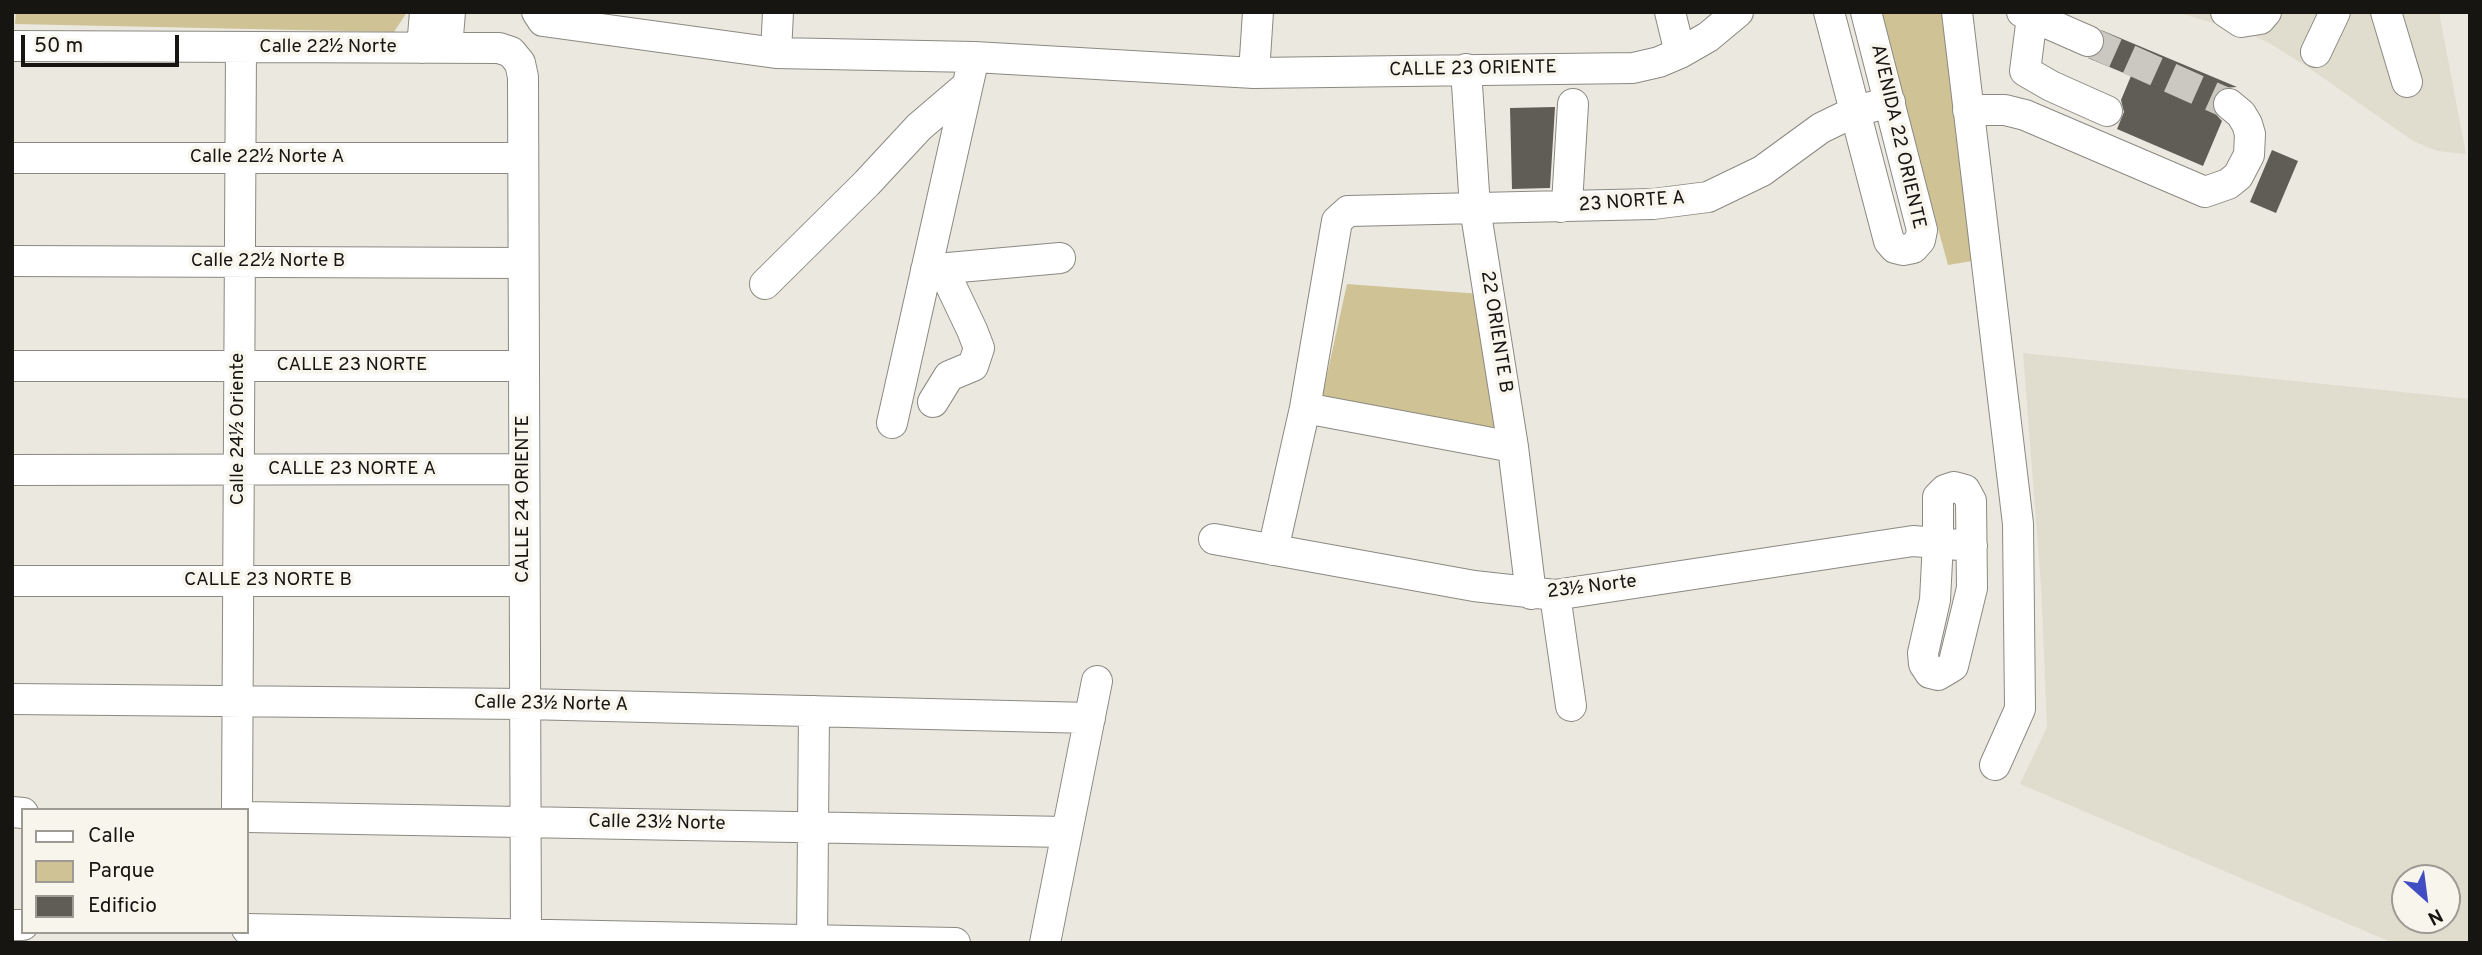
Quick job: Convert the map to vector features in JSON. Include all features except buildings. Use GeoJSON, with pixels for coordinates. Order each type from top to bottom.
{"type":"FeatureCollection","features":[{"type":"Feature","properties":{"kind":"street"},"geometry":{"type":"LineString","coordinates":[[425,12],[435,48]]}},
{"type":"Feature","properties":{"kind":"street"},"geometry":{"type":"LineString","coordinates":[[435,48],[450,12]]}},
{"type":"Feature","properties":{"kind":"street"},"geometry":{"type":"LineString","coordinates":[[537,12],[542,21],[776,53],[974,57],[1254,73],[1258,12]]}},
{"type":"Feature","properties":{"kind":"street"},"geometry":{"type":"LineString","coordinates":[[776,53],[778,12]]}},
{"type":"Feature","properties":{"kind":"street"},"geometry":{"type":"LineString","coordinates":[[1670,12],[1680,53]]}},
{"type":"Feature","properties":{"kind":"street","name":"CALLE 23 ORIENTE"},"geometry":{"type":"LineString","coordinates":[[1254,73],[1633,68],[1659,62],[1680,53],[1708,37],[1738,12]]}},
{"type":"Feature","properties":{"kind":"street","name":"AVENIDA 22 ORIENTE"},"geometry":{"type":"LineString","coordinates":[[1829,12],[1889,241],[1895,248],[1903,250],[1913,248],[1920,240],[1922,230],[1866,12]]}},
{"type":"Feature","properties":{"kind":"street"},"geometry":{"type":"LineString","coordinates":[[1957,12],[2018,524],[2020,709],[1995,765]]}},
{"type":"Feature","properties":{"kind":"street"},"geometry":{"type":"LineString","coordinates":[[2226,12],[2241,22],[2260,19],[2266,12]]}},
{"type":"Feature","properties":{"kind":"street"},"geometry":{"type":"LineString","coordinates":[[2316,52],[2335,12]]}},
{"type":"Feature","properties":{"kind":"street"},"geometry":{"type":"LineString","coordinates":[[2386,12],[2407,82]]}},
{"type":"Feature","properties":{"kind":"street"},"geometry":{"type":"LineString","coordinates":[[2005,110],[2025,71],[2027,15],[2088,41]]}},
{"type":"Feature","properties":{"kind":"street","name":"Calle 22½ Norte"},"geometry":{"type":"LineString","coordinates":[[12,46],[499,48],[516,57]]}},
{"type":"Feature","properties":{"kind":"street","name":"Calle 24½ Oriente"},"geometry":{"type":"LineString","coordinates":[[237,808],[241,47]]}},
{"type":"Feature","properties":{"kind":"street","name":"CALLE 24 ORIENTE"},"geometry":{"type":"LineString","coordinates":[[516,57],[523,77],[526,939]]}},
{"type":"Feature","properties":{"kind":"street"},"geometry":{"type":"LineString","coordinates":[[892,423],[904,370],[934,269],[974,57]]}},
{"type":"Feature","properties":{"kind":"street","name":"22 ORIENTE B"},"geometry":{"type":"LineString","coordinates":[[1466,69],[1475,208],[1513,447],[1543,594],[1571,706]]}},
{"type":"Feature","properties":{"kind":"street"},"geometry":{"type":"LineString","coordinates":[[2025,71],[2107,111]]}},
{"type":"Feature","properties":{"kind":"street"},"geometry":{"type":"LineString","coordinates":[[765,284],[919,127],[967,86]]}},
{"type":"Feature","properties":{"kind":"street","name":"23 NORTE A"},"geometry":{"type":"LineString","coordinates":[[1305,408],[1337,221],[1348,211],[1653,204],[1708,197],[1762,172],[1821,128],[1856,111],[1890,102]]}},
{"type":"Feature","properties":{"kind":"street"},"geometry":{"type":"LineString","coordinates":[[1561,207],[1567,204],[1573,103]]}},
{"type":"Feature","properties":{"kind":"street"},"geometry":{"type":"LineString","coordinates":[[1968,110],[2005,110],[2043,122],[2205,192],[2228,184],[2238,176],[2249,155],[2251,145],[2247,124],[2241,114],[2229,104]]}},
{"type":"Feature","properties":{"kind":"street","name":"Calle 22½ Norte A"},"geometry":{"type":"LineString","coordinates":[[12,158],[523,158]]}},
{"type":"Feature","properties":{"kind":"street"},"geometry":{"type":"LineString","coordinates":[[934,269],[1060,258]]}},
{"type":"Feature","properties":{"kind":"street","name":"Calle 22½ Norte B"},"geometry":{"type":"LineString","coordinates":[[12,261],[523,263]]}},
{"type":"Feature","properties":{"kind":"street"},"geometry":{"type":"LineString","coordinates":[[904,370],[936,377],[949,376],[973,366],[979,348],[972,330],[934,269]]}},
{"type":"Feature","properties":{"kind":"street","name":"CALLE 23 NORTE"},"geometry":{"type":"LineString","coordinates":[[12,366],[524,366]]}},
{"type":"Feature","properties":{"kind":"street"},"geometry":{"type":"LineString","coordinates":[[933,402],[949,376]]}},
{"type":"Feature","properties":{"kind":"street"},"geometry":{"type":"LineString","coordinates":[[1273,550],[1305,408],[1513,447]]}},
{"type":"Feature","properties":{"kind":"street","name":"CALLE 23 NORTE A"},"geometry":{"type":"LineString","coordinates":[[12,470],[524,469]]}},
{"type":"Feature","properties":{"kind":"street"},"geometry":{"type":"LineString","coordinates":[[1961,488],[1971,500],[1972,588],[1954,666],[1938,676],[1930,673],[1924,664],[1923,653],[1935,600],[1938,542],[1938,497],[1945,490],[1961,488]]}},
{"type":"Feature","properties":{"kind":"street","name":"23½ Norte"},"geometry":{"type":"LineString","coordinates":[[1214,540],[1474,586],[1543,594],[1913,541],[1972,547]]}},
{"type":"Feature","properties":{"kind":"street","name":"CALLE 23 NORTE B"},"geometry":{"type":"LineString","coordinates":[[12,581],[524,581]]}},
{"type":"Feature","properties":{"kind":"street"},"geometry":{"type":"LineString","coordinates":[[1045,943],[1097,681]]}},
{"type":"Feature","properties":{"kind":"street","name":"Calle 23½ Norte A"},"geometry":{"type":"LineString","coordinates":[[12,699],[525,704],[1090,718]]}},
{"type":"Feature","properties":{"kind":"street"},"geometry":{"type":"LineString","coordinates":[[812,941],[814,711]]}},
{"type":"Feature","properties":{"kind":"street","name":"Calle 23½ Norte"},"geometry":{"type":"LineString","coordinates":[[248,817],[1067,832]]}},
{"type":"Feature","properties":{"kind":"street"},"geometry":{"type":"LineString","coordinates":[[248,929],[526,939],[955,943]]}},
{"type":"Feature","properties":{"kind":"shaded area"},"geometry":{"type":"Polygon","coordinates":[[[2176,12],[2439,12],[2466,154],[2437,151],[2413,141],[2269,43],[2247,33],[2176,12]]]}},
{"type":"Feature","properties":{"kind":"shaded area"},"geometry":{"type":"Polygon","coordinates":[[[2023,353],[2470,399],[2470,943],[2393,943],[2020,784],[2047,727],[2041,587],[2023,353]]]}},
{"type":"Feature","properties":{"kind":"green space"},"geometry":{"type":"Polygon","coordinates":[[[16,12],[407,12],[394,32],[15,24],[16,12]]]}},
{"type":"Feature","properties":{"kind":"green space"},"geometry":{"type":"Polygon","coordinates":[[[1879,12],[1944,12],[1972,261],[1948,265],[1879,12]]]}},
{"type":"Feature","properties":{"kind":"green space"},"geometry":{"type":"Polygon","coordinates":[[[1347,284],[1480,294],[1497,438],[1321,402],[1347,284]]]}},
{"type":"Feature","properties":{"kind":"tunnel"},"geometry":{"type":"LineString","coordinates":[[2088,41],[2229,104]]}}]}
